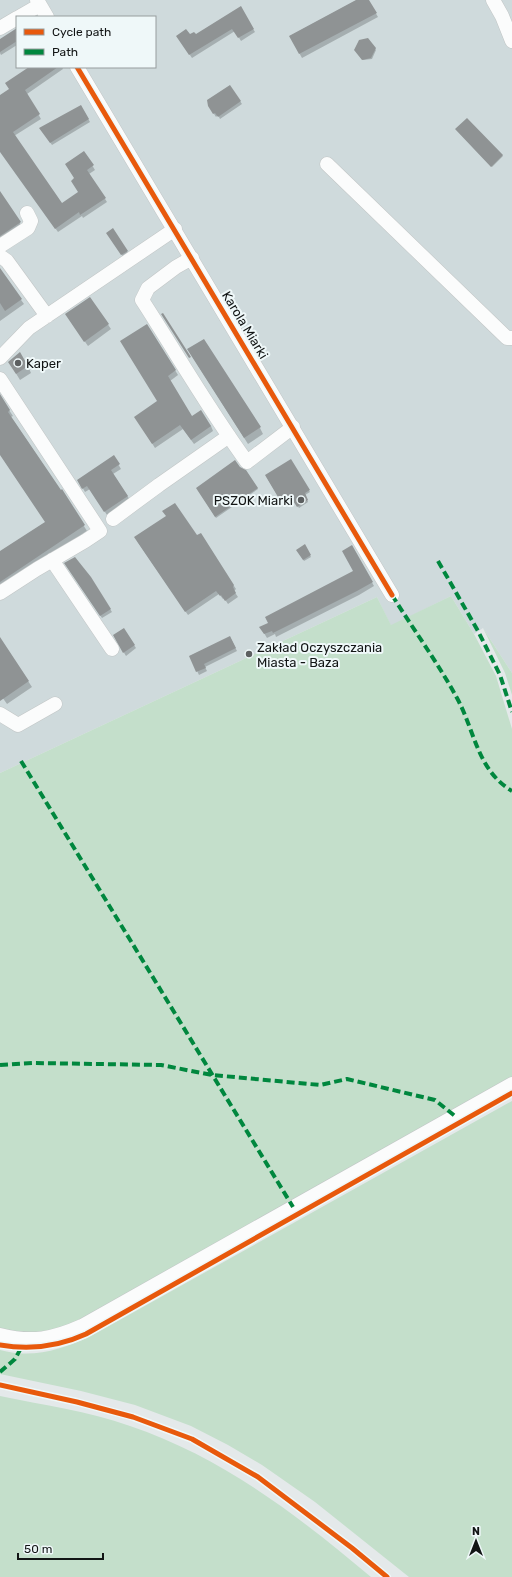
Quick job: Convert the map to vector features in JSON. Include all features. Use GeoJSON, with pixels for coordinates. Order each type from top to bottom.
{"type":"FeatureCollection","features":[{"type":"Feature","properties":{"kind":"street"},"geometry":{"type":"LineString","coordinates":[[493,0],[502,16],[512,41]]}},
{"type":"Feature","properties":{"kind":"street"},"geometry":{"type":"LineString","coordinates":[[20,16],[38,2],[46,16]]}},
{"type":"Feature","properties":{"kind":"street"},"geometry":{"type":"LineString","coordinates":[[0,28],[16,19]]}},
{"type":"Feature","properties":{"kind":"street","name":"Karola Miarki"},"geometry":{"type":"LineString","coordinates":[[79,68],[392,594]]}},
{"type":"Feature","properties":{"kind":"street"},"geometry":{"type":"LineString","coordinates":[[327,164],[507,338],[512,338]]}},
{"type":"Feature","properties":{"kind":"street"},"geometry":{"type":"LineString","coordinates":[[0,246],[28,228],[31,221],[27,213]]}},
{"type":"Feature","properties":{"kind":"street"},"geometry":{"type":"LineString","coordinates":[[0,358],[29,328],[175,228]]}},
{"type":"Feature","properties":{"kind":"street"},"geometry":{"type":"LineString","coordinates":[[0,256],[7,261],[47,316]]}},
{"type":"Feature","properties":{"kind":"street"},"geometry":{"type":"LineString","coordinates":[[192,258],[176,267],[148,288],[142,300],[247,462],[293,427]]}},
{"type":"Feature","properties":{"kind":"street"},"geometry":{"type":"LineString","coordinates":[[0,379],[100,531],[0,594]]}},
{"type":"Feature","properties":{"kind":"street"},"geometry":{"type":"LineString","coordinates":[[112,519],[229,436]]}},
{"type":"Feature","properties":{"kind":"street"},"geometry":{"type":"LineString","coordinates":[[52,560],[112,649]]}},
{"type":"Feature","properties":{"kind":"street"},"geometry":{"type":"LineString","coordinates":[[0,714],[18,725],[55,704]]}},
{"type":"Feature","properties":{"kind":"street"},"geometry":{"type":"LineString","coordinates":[[0,1335],[14,1339],[32,1340],[49,1338],[82,1326],[512,1084]]}},
{"type":"Feature","properties":{"kind":"shaded area"},"geometry":{"type":"Polygon","coordinates":[[[0,0],[512,0],[512,673],[483,628],[474,634],[451,596],[391,626],[377,597],[0,773],[0,0]]]}},
{"type":"Feature","properties":{"kind":"green space"},"geometry":{"type":"Polygon","coordinates":[[[451,596],[474,634],[496,676],[512,729],[512,1079],[74,1323],[58,1329],[32,1335],[0,1328],[0,773],[377,597],[391,625],[451,596]]]}},
{"type":"Feature","properties":{"kind":"green space"},"geometry":{"type":"Polygon","coordinates":[[[483,628],[512,673],[512,695],[505,673],[483,628]]]}},
{"type":"Feature","properties":{"kind":"green space"},"geometry":{"type":"Polygon","coordinates":[[[512,1101],[512,1577],[409,1577],[315,1502],[262,1465],[191,1426],[135,1405],[81,1391],[0,1374],[0,1350],[24,1354],[46,1352],[91,1336],[512,1101]]]}},
{"type":"Feature","properties":{"kind":"green space"},"geometry":{"type":"Polygon","coordinates":[[[0,1396],[82,1412],[114,1421],[164,1439],[196,1454],[227,1471],[286,1510],[371,1577],[0,1577],[0,1396]]]}},
{"type":"Feature","properties":{"kind":"building"},"geometry":{"type":"Polygon","coordinates":[[[356,0],[369,0],[377,13],[299,54],[289,36],[356,0]]]}},
{"type":"Feature","properties":{"kind":"building"},"geometry":{"type":"Polygon","coordinates":[[[241,6],[254,29],[238,38],[232,29],[189,55],[176,36],[186,29],[190,34],[194,32],[196,34],[241,6]]]}},
{"type":"Feature","properties":{"kind":"building"},"geometry":{"type":"Polygon","coordinates":[[[16,29],[16,42],[0,52],[0,39],[16,29]]]}},
{"type":"Feature","properties":{"kind":"building"},"geometry":{"type":"Polygon","coordinates":[[[368,38],[376,48],[371,58],[362,60],[354,50],[359,40],[368,38]]]}},
{"type":"Feature","properties":{"kind":"building"},"geometry":{"type":"Polygon","coordinates":[[[28,68],[57,68],[25,90],[40,114],[13,132],[62,203],[78,192],[71,181],[74,178],[65,164],[84,151],[94,165],[87,170],[106,198],[80,215],[79,212],[55,229],[0,152],[0,95],[9,89],[5,83],[28,68]]]}},
{"type":"Feature","properties":{"kind":"building"},"geometry":{"type":"Polygon","coordinates":[[[230,85],[241,101],[218,117],[215,113],[213,114],[208,106],[207,100],[230,85]]]}},
{"type":"Feature","properties":{"kind":"building"},"geometry":{"type":"Polygon","coordinates":[[[81,105],[89,119],[50,143],[39,128],[81,105]]]}},
{"type":"Feature","properties":{"kind":"building"},"geometry":{"type":"Polygon","coordinates":[[[467,118],[503,155],[491,167],[455,129],[467,118]]]}},
{"type":"Feature","properties":{"kind":"building"},"geometry":{"type":"Polygon","coordinates":[[[0,191],[21,222],[0,236],[0,191]]]}},
{"type":"Feature","properties":{"kind":"building"},"geometry":{"type":"Polygon","coordinates":[[[113,228],[128,251],[121,255],[106,233],[113,228]]]}},
{"type":"Feature","properties":{"kind":"building"},"geometry":{"type":"Polygon","coordinates":[[[0,268],[22,299],[5,311],[0,303],[0,268]]]}},
{"type":"Feature","properties":{"kind":"building"},"geometry":{"type":"Polygon","coordinates":[[[90,297],[109,324],[84,342],[65,314],[90,297]]]}},
{"type":"Feature","properties":{"kind":"building"},"geometry":{"type":"Polygon","coordinates":[[[163,313],[191,357],[189,358],[161,314],[163,313]]]}},
{"type":"Feature","properties":{"kind":"building"},"geometry":{"type":"Polygon","coordinates":[[[147,324],[176,370],[168,376],[192,416],[201,410],[211,426],[191,440],[180,425],[152,444],[134,417],[157,401],[120,341],[147,324]]]}},
{"type":"Feature","properties":{"kind":"building"},"geometry":{"type":"Polygon","coordinates":[[[204,339],[261,427],[244,438],[187,349],[204,339]]]}},
{"type":"Feature","properties":{"kind":"building","name":"Kaper"},"geometry":{"type":"Polygon","coordinates":[[[20,352],[28,366],[16,374],[8,362],[20,352]]]}},
{"type":"Feature","properties":{"kind":"building"},"geometry":{"type":"Polygon","coordinates":[[[0,394],[10,410],[8,412],[61,490],[62,489],[85,525],[0,582],[0,551],[45,522],[0,455],[0,394]]]}},
{"type":"Feature","properties":{"kind":"building"},"geometry":{"type":"Polygon","coordinates":[[[114,455],[120,464],[111,470],[128,496],[104,512],[87,486],[82,489],[77,480],[114,455]]]}},
{"type":"Feature","properties":{"kind":"building"},"geometry":{"type":"Polygon","coordinates":[[[291,459],[310,490],[305,493],[308,500],[297,507],[290,496],[281,502],[265,475],[291,459]]]}},
{"type":"Feature","properties":{"kind":"building"},"geometry":{"type":"Polygon","coordinates":[[[235,460],[240,467],[246,470],[258,488],[215,517],[196,488],[235,460]]]}},
{"type":"Feature","properties":{"kind":"building"},"geometry":{"type":"Polygon","coordinates":[[[175,503],[197,535],[201,533],[234,585],[233,587],[236,593],[225,601],[216,591],[185,612],[134,537],[166,516],[162,511],[175,503]]]}},
{"type":"Feature","properties":{"kind":"building"},"geometry":{"type":"Polygon","coordinates":[[[305,544],[311,555],[303,560],[296,550],[305,544]]]}},
{"type":"Feature","properties":{"kind":"building"},"geometry":{"type":"Polygon","coordinates":[[[352,545],[373,582],[273,633],[272,631],[264,634],[259,627],[268,623],[265,617],[353,571],[342,551],[352,545]]]}},
{"type":"Feature","properties":{"kind":"building"},"geometry":{"type":"Polygon","coordinates":[[[75,557],[91,577],[111,609],[100,616],[64,563],[75,557]]]}},
{"type":"Feature","properties":{"kind":"building"},"geometry":{"type":"Polygon","coordinates":[[[124,628],[135,645],[123,653],[113,635],[124,628]]]}},
{"type":"Feature","properties":{"kind":"building"},"geometry":{"type":"Polygon","coordinates":[[[230,636],[236,648],[204,664],[206,668],[196,672],[189,656],[230,636]]]}},
{"type":"Feature","properties":{"kind":"building"},"geometry":{"type":"Polygon","coordinates":[[[0,637],[29,681],[0,701],[0,637]]]}},
{"type":"Feature","properties":{"kind":"marked path"},"geometry":{"type":"LineString","coordinates":[[438,561],[478,631],[500,675],[512,712]]}},
{"type":"Feature","properties":{"kind":"marked path"},"geometry":{"type":"LineString","coordinates":[[392,595],[457,698],[484,761],[500,782],[512,791]]}},
{"type":"Feature","properties":{"kind":"marked path"},"geometry":{"type":"LineString","coordinates":[[21,761],[293,1207]]}},
{"type":"Feature","properties":{"kind":"marked path"},"geometry":{"type":"LineString","coordinates":[[0,1065],[33,1063],[161,1065],[212,1075],[320,1085],[347,1079],[435,1100],[455,1116]]}},
{"type":"Feature","properties":{"kind":"marked path"},"geometry":{"type":"LineString","coordinates":[[0,1372],[15,1359],[21,1348]]}},
{"type":"Feature","properties":{"kind":"cycle path"},"geometry":{"type":"LineString","coordinates":[[78,68],[392,595]]}},
{"type":"Feature","properties":{"kind":"cycle path"},"geometry":{"type":"LineString","coordinates":[[0,1345],[22,1347],[54,1345],[86,1334],[512,1093]]}},
{"type":"Feature","properties":{"kind":"cycle path"},"geometry":{"type":"LineString","coordinates":[[0,1385],[77,1402],[133,1417],[192,1439],[258,1477],[352,1548],[387,1577]]}},
{"type":"Feature","properties":{"kind":"place","name":"Kaper"},"geometry":{"type":"Point","coordinates":[18,363]}},
{"type":"Feature","properties":{"kind":"place","name":"PSZOK Miarki"},"geometry":{"type":"Point","coordinates":[301,500]}},
{"type":"Feature","properties":{"kind":"place","name":"Zakład Oczyszczania Miasta - Baza"},"geometry":{"type":"Point","coordinates":[249,654]}}]}
